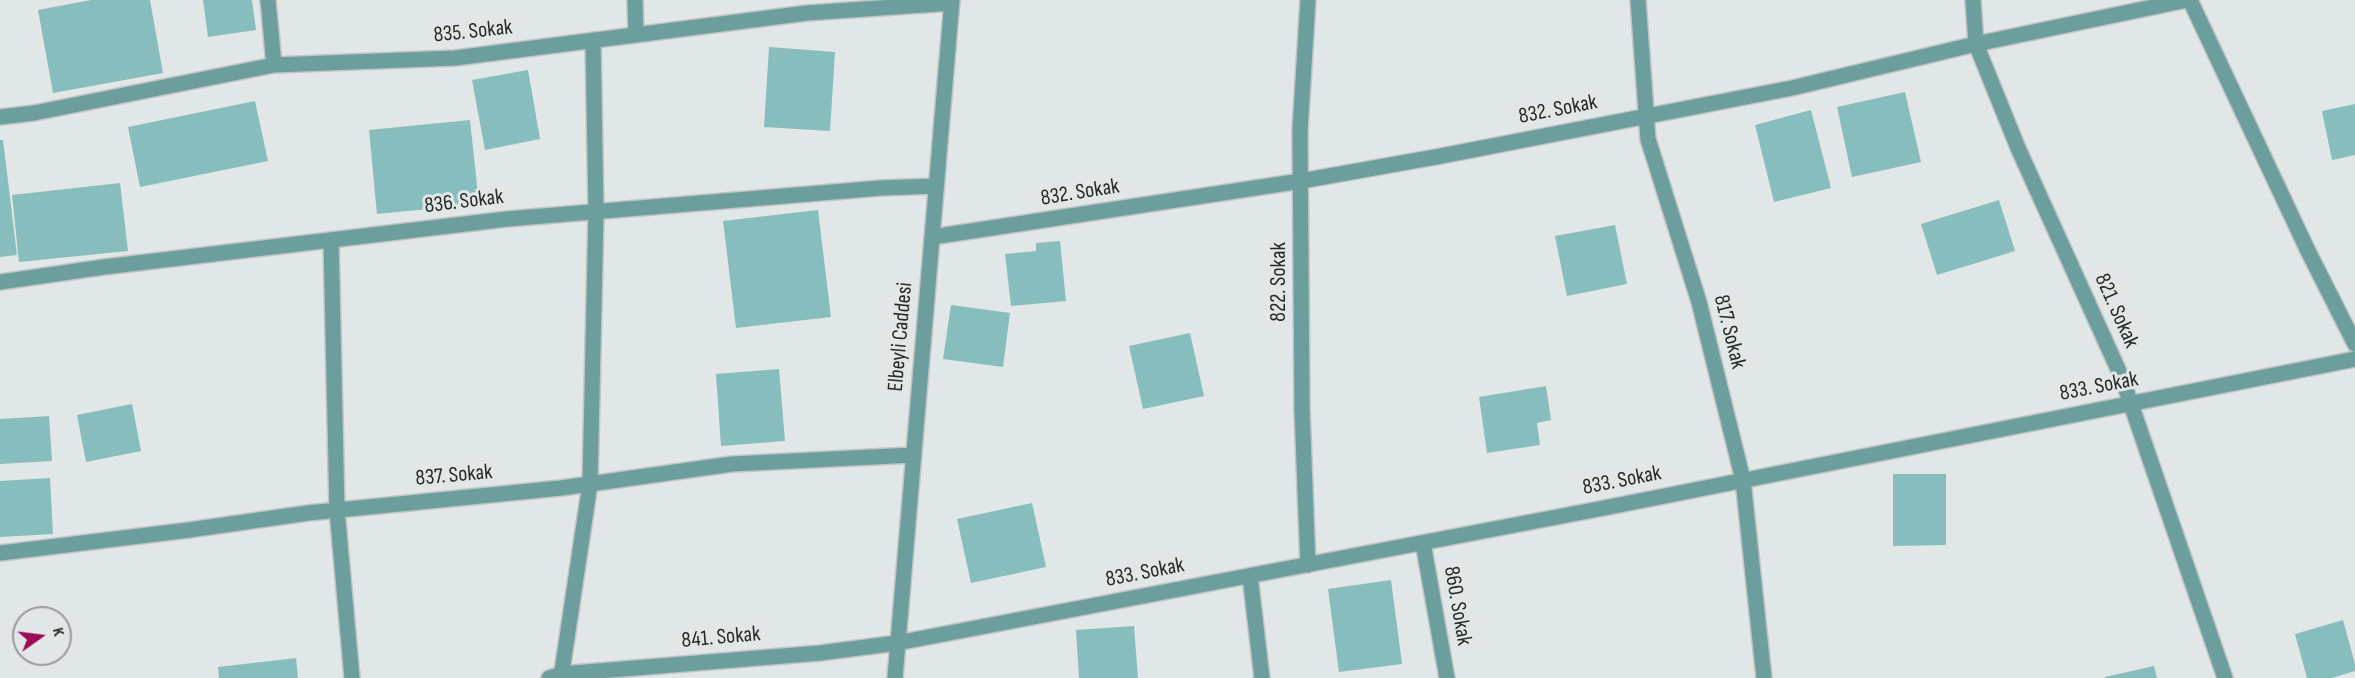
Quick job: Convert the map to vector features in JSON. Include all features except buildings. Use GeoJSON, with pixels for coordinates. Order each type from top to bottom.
{"type":"FeatureCollection","features":[{"type":"Feature","properties":{"kind":"street"},"geometry":{"type":"LineString","coordinates":[[268,0],[274,65]]}},
{"type":"Feature","properties":{"kind":"street"},"geometry":{"type":"LineString","coordinates":[[635,0],[636,35]]}},
{"type":"Feature","properties":{"kind":"street","name":"822. Sokak"},"geometry":{"type":"LineString","coordinates":[[1308,0],[1300,130],[1302,410],[1308,565]]}},
{"type":"Feature","properties":{"kind":"street","name":"817. Sokak"},"geometry":{"type":"LineString","coordinates":[[1638,0],[1648,139],[1699,302],[1743,480],[1764,678]]}},
{"type":"Feature","properties":{"kind":"street","name":"821. Sokak"},"geometry":{"type":"LineString","coordinates":[[1973,0],[1977,44],[2018,148],[2131,403],[2225,678]]}},
{"type":"Feature","properties":{"kind":"street"},"geometry":{"type":"LineString","coordinates":[[2188,0],[2308,252],[2355,344]]}},
{"type":"Feature","properties":{"kind":"street","name":"832. Sokak"},"geometry":{"type":"LineString","coordinates":[[932,237],[1301,181],[1646,116],[1792,88],[1977,44],[2188,0]]}},
{"type":"Feature","properties":{"kind":"street","name":"835. Sokak"},"geometry":{"type":"LineString","coordinates":[[0,117],[34,113],[274,65],[455,58],[807,13],[952,2]]}},
{"type":"Feature","properties":{"kind":"street","name":"Elbeyli Caddesi"},"geometry":{"type":"LineString","coordinates":[[894,678],[952,2]]}},
{"type":"Feature","properties":{"kind":"street"},"geometry":{"type":"LineString","coordinates":[[557,677],[590,484],[596,212],[593,40]]}},
{"type":"Feature","properties":{"kind":"street","name":"836. Sokak"},"geometry":{"type":"LineString","coordinates":[[0,282],[507,219],[869,189],[936,186]]}},
{"type":"Feature","properties":{"kind":"street"},"geometry":{"type":"LineString","coordinates":[[331,240],[337,510],[352,678]]}},
{"type":"Feature","properties":{"kind":"street","name":"833. Sokak"},"geometry":{"type":"LineString","coordinates":[[897,642],[1423,543],[2355,359]]}},
{"type":"Feature","properties":{"kind":"street","name":"837. Sokak"},"geometry":{"type":"LineString","coordinates":[[0,553],[337,510],[590,484],[732,464],[913,455]]}},
{"type":"Feature","properties":{"kind":"street","name":"860. Sokak"},"geometry":{"type":"LineString","coordinates":[[1423,543],[1447,678]]}},
{"type":"Feature","properties":{"kind":"street"},"geometry":{"type":"LineString","coordinates":[[1250,576],[1262,678]]}},
{"type":"Feature","properties":{"kind":"street","name":"841. Sokak"},"geometry":{"type":"LineString","coordinates":[[557,677],[820,653],[897,642]]}}]}
